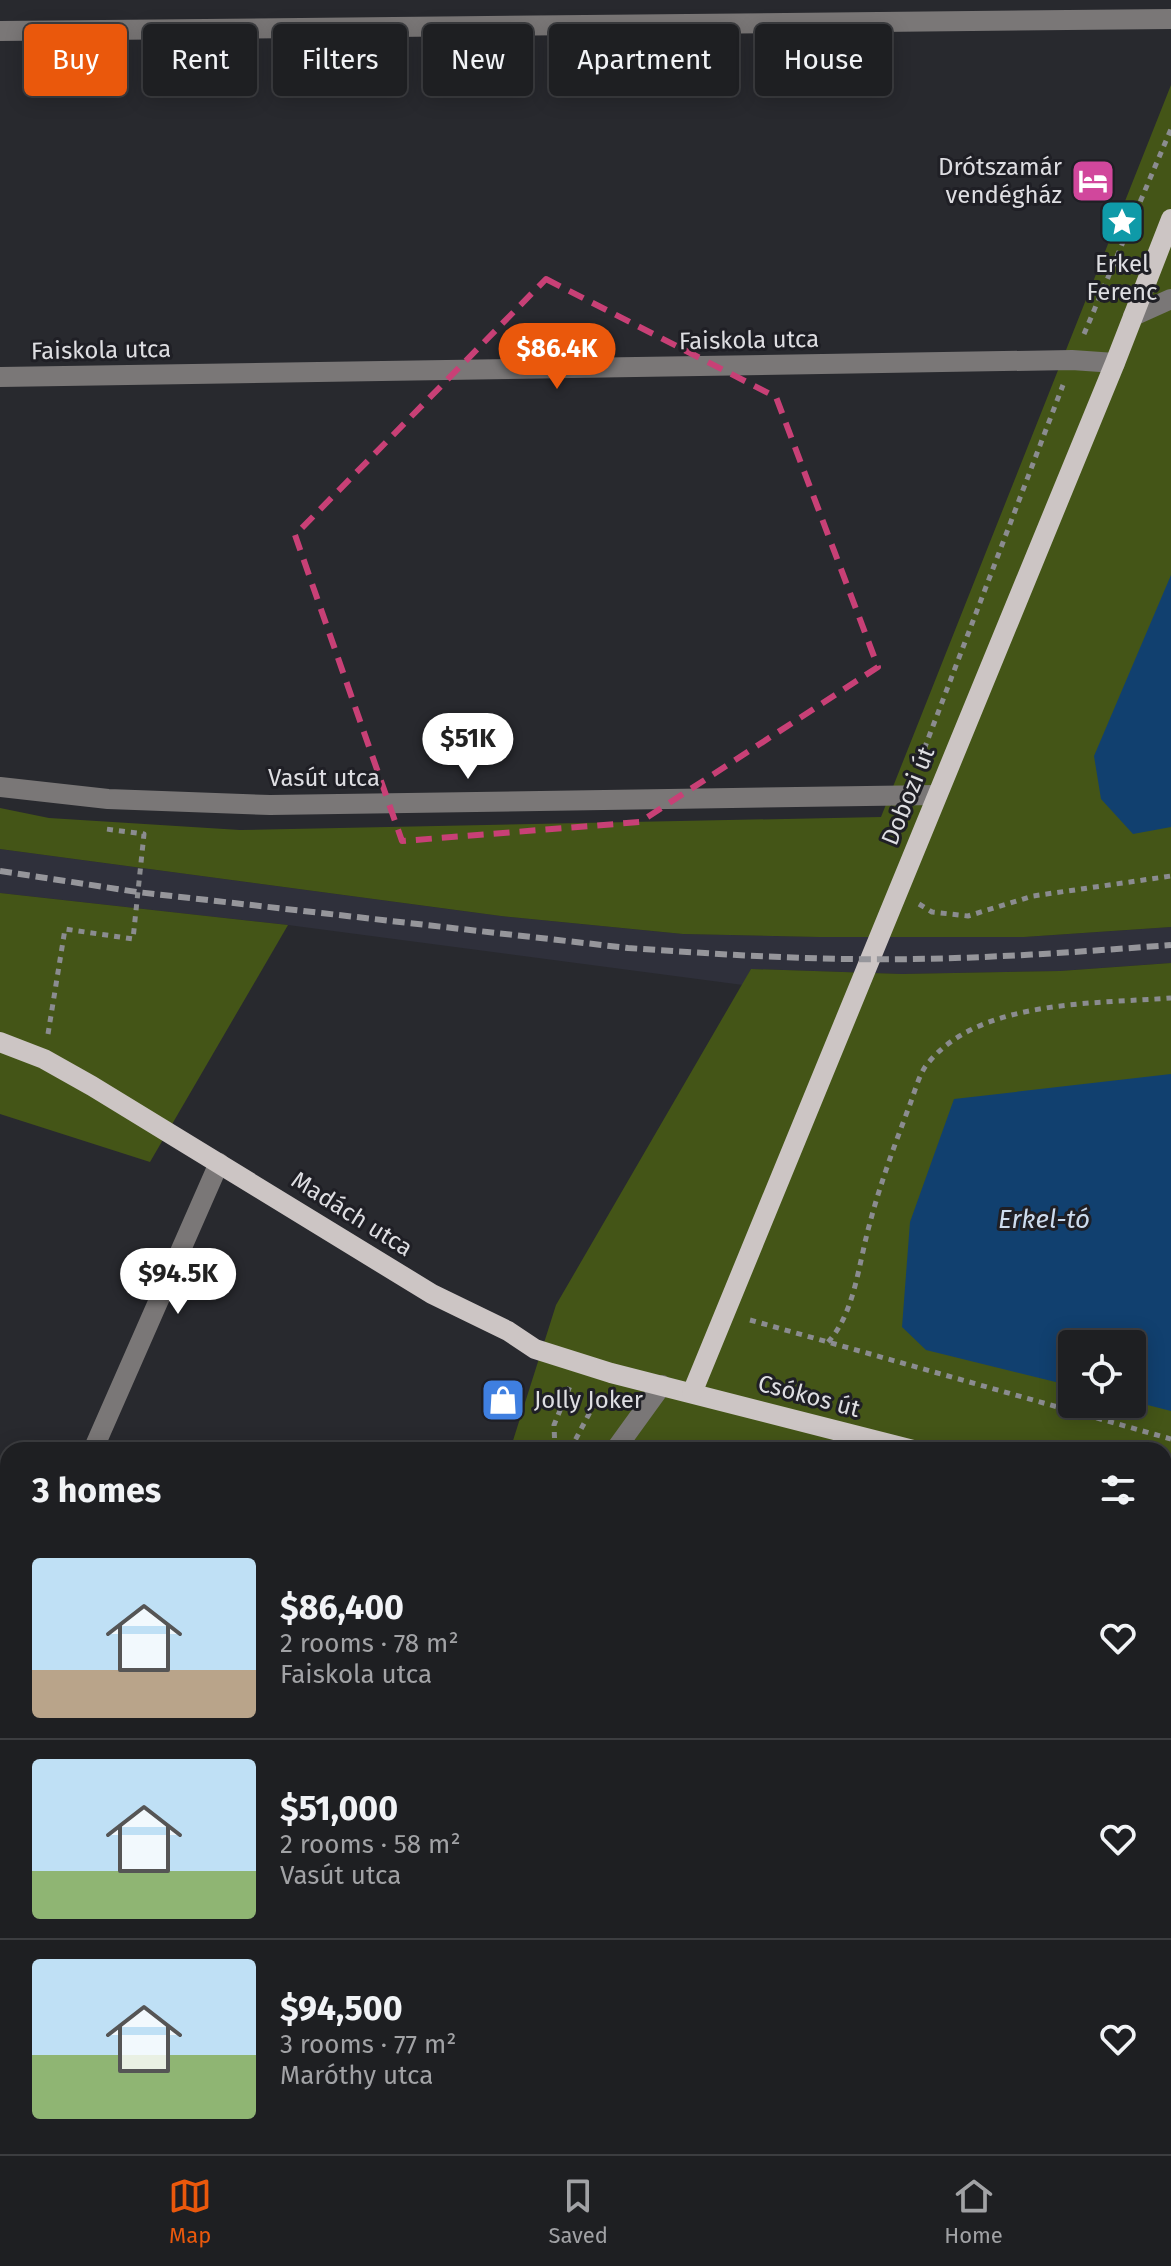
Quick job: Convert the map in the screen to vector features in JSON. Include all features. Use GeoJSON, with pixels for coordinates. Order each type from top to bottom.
{"type":"FeatureCollection","features":[{"type":"Feature","properties":{"kind":"main road","name":"Dobozi út"},"geometry":{"type":"LineString","coordinates":[[692,1393],[1115,363],[1171,219]]}},
{"type":"Feature","properties":{"kind":"main road","name":"Madách utca"},"geometry":{"type":"LineString","coordinates":[[0,1042],[44,1059],[432,1294],[508,1331],[535,1349],[611,1373],[692,1393]]}},
{"type":"Feature","properties":{"kind":"main road","name":"Csókos út"},"geometry":{"type":"LineString","coordinates":[[692,1393],[882,1442]]}},
{"type":"Feature","properties":{"kind":"street"},"geometry":{"type":"LineString","coordinates":[[0,31],[1171,19]]}},
{"type":"Feature","properties":{"kind":"street"},"geometry":{"type":"LineString","coordinates":[[1133,316],[1171,299]]}},
{"type":"Feature","properties":{"kind":"street","name":"Faiskola utca"},"geometry":{"type":"LineString","coordinates":[[0,377],[1072,360],[1115,363]]}},
{"type":"Feature","properties":{"kind":"street","name":"Vasút utca"},"geometry":{"type":"LineString","coordinates":[[0,787],[108,799],[270,805],[936,795]]}},
{"type":"Feature","properties":{"kind":"street"},"geometry":{"type":"LineString","coordinates":[[97,1442],[219,1163]]}},
{"type":"Feature","properties":{"kind":"street"},"geometry":{"type":"LineString","coordinates":[[621,1442],[662,1385]]}},
{"type":"Feature","properties":{"kind":"path"},"geometry":{"type":"LineString","coordinates":[[905,797],[1072,360],[1171,129]]}},
{"type":"Feature","properties":{"kind":"path"},"geometry":{"type":"LineString","coordinates":[[44,1059],[65,929],[133,939],[144,834],[106,829],[108,799]]}},
{"type":"Feature","properties":{"kind":"path"},"geometry":{"type":"LineString","coordinates":[[898,890],[932,912],[968,916],[1033,896],[1171,876]]}},
{"type":"Feature","properties":{"kind":"path"},"geometry":{"type":"LineString","coordinates":[[828,1342],[837,1332],[848,1309],[881,1180],[924,1069],[944,1046],[971,1028],[1013,1015],[1050,1008],[1171,998]]}},
{"type":"Feature","properties":{"kind":"path"},"geometry":{"type":"LineString","coordinates":[[726,1313],[1171,1439]]}},
{"type":"Feature","properties":{"kind":"path"},"geometry":{"type":"LineString","coordinates":[[555,1442],[554,1425],[579,1363]]}},
{"type":"Feature","properties":{"kind":"path"},"geometry":{"type":"LineString","coordinates":[[574,1442],[611,1373]]}},
{"type":"Feature","properties":{"kind":"highlighted area"},"geometry":{"type":"Polygon","coordinates":[[[546,279],[776,397],[878,667],[640,822],[402,841],[295,535],[546,279]]]}},
{"type":"Feature","properties":{"kind":"shaded area"},"geometry":{"type":"Polygon","coordinates":[[[0,849],[501,916],[683,934],[1024,937],[1171,927],[1171,963],[1060,971],[902,974],[751,969],[743,985],[288,925],[0,893],[0,849]]]}},
{"type":"Feature","properties":{"kind":"green space"},"geometry":{"type":"Polygon","coordinates":[[[1171,85],[1171,927],[1024,937],[683,934],[501,916],[0,849],[0,808],[49,818],[240,830],[881,817],[1171,85]]]}},
{"type":"Feature","properties":{"kind":"green space"},"geometry":{"type":"Polygon","coordinates":[[[0,893],[288,925],[150,1162],[0,1114],[0,893]]]}},
{"type":"Feature","properties":{"kind":"green space"},"geometry":{"type":"Polygon","coordinates":[[[1171,963],[1171,1442],[513,1442],[556,1305],[751,969],[902,974],[1060,971],[1171,963]]]}},
{"type":"Feature","properties":{"kind":"water"},"geometry":{"type":"Polygon","coordinates":[[[1171,575],[1171,827],[1133,834],[1101,799],[1094,756],[1171,575]]]}},
{"type":"Feature","properties":{"kind":"water","name":"Erkel-tó"},"geometry":{"type":"Polygon","coordinates":[[[1171,1074],[1171,1411],[1146,1405],[1146,1330],[1058,1330],[1058,1383],[926,1350],[902,1327],[910,1222],[954,1099],[1171,1074]]]}},
{"type":"Feature","properties":{"kind":"railway"},"geometry":{"type":"LineString","coordinates":[[0,871],[137,892],[683,952],[929,959],[1171,945]]}},
{"type":"Feature","properties":{"kind":"place","name":"Drótszamár vendégház"},"geometry":{"type":"Point","coordinates":[1093,181]}},
{"type":"Feature","properties":{"kind":"place","name":"Erkel Ferenc"},"geometry":{"type":"Point","coordinates":[1122,222]}},
{"type":"Feature","properties":{"kind":"place","name":"Jolly Joker"},"geometry":{"type":"Point","coordinates":[503,1400]}}]}
